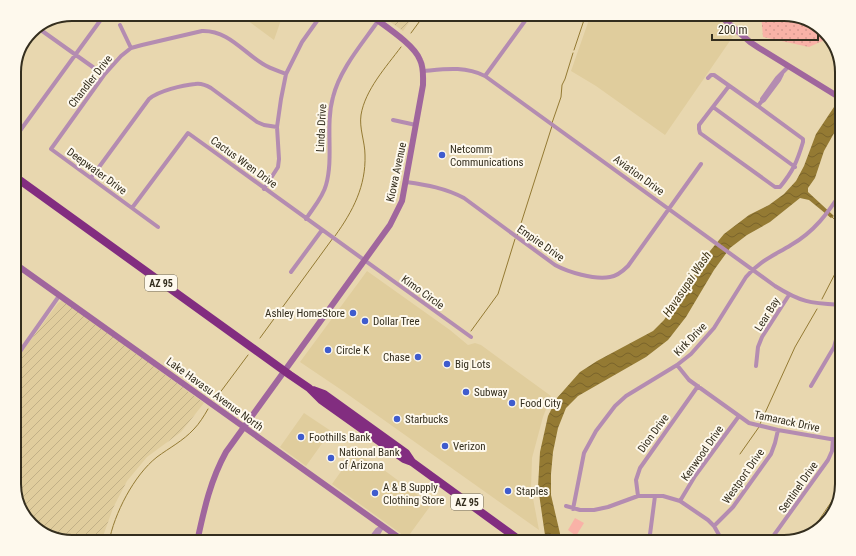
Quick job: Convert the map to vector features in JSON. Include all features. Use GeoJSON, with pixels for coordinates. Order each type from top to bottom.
{"type":"FeatureCollection","features":[{"type":"Feature","properties":{"kind":"highway","name":"AZ 95"},"geometry":{"type":"LineString","coordinates":[[21,181],[284,371],[309,388],[324,394],[406,453],[412,462],[512,535]]}},
{"type":"Feature","properties":{"kind":"street"},"geometry":{"type":"LineString","coordinates":[[21,129],[100,21]]}},
{"type":"Feature","properties":{"kind":"street"},"geometry":{"type":"LineString","coordinates":[[264,188],[278,167],[277,127],[286,74],[302,42],[317,21]]}},
{"type":"Feature","properties":{"kind":"street","name":"Kiowa Avenue"},"geometry":{"type":"LineString","coordinates":[[199,535],[208,492],[217,469],[226,452],[390,225],[402,201],[423,85],[423,71],[420,59],[413,49],[378,21]]}},
{"type":"Feature","properties":{"kind":"street","name":"Linda Drive"},"geometry":{"type":"LineString","coordinates":[[306,219],[322,196],[326,186],[329,173],[329,122],[333,95],[338,81],[347,65],[378,21]]}},
{"type":"Feature","properties":{"kind":"street"},"geometry":{"type":"LineString","coordinates":[[485,76],[525,21]]}},
{"type":"Feature","properties":{"kind":"street"},"geometry":{"type":"LineString","coordinates":[[726,21],[750,42],[835,95]]}},
{"type":"Feature","properties":{"kind":"street"},"geometry":{"type":"LineString","coordinates":[[120,25],[131,48]]}},
{"type":"Feature","properties":{"kind":"street"},"geometry":{"type":"LineString","coordinates":[[43,31],[104,75]]}},
{"type":"Feature","properties":{"kind":"street","name":"Chandler Drive"},"geometry":{"type":"LineString","coordinates":[[51,149],[104,75],[117,60],[131,48],[202,31],[211,31],[225,36],[263,64],[286,74]]}},
{"type":"Feature","properties":{"kind":"street"},"geometry":{"type":"LineString","coordinates":[[758,106],[788,67]]}},
{"type":"Feature","properties":{"kind":"street","name":"Aviation Drive"},"geometry":{"type":"LineString","coordinates":[[423,71],[462,68],[474,70],[485,76],[789,295],[807,302],[835,304]]}},
{"type":"Feature","properties":{"kind":"street"},"geometry":{"type":"LineString","coordinates":[[708,78],[711,75],[714,75],[803,139],[795,167],[780,187],[775,187],[700,133],[699,125],[729,86]]}},
{"type":"Feature","properties":{"kind":"street"},"geometry":{"type":"LineString","coordinates":[[91,178],[149,99],[160,92],[195,84],[204,84],[257,122],[264,125],[277,127]]}},
{"type":"Feature","properties":{"kind":"street"},"geometry":{"type":"LineString","coordinates":[[713,107],[795,167]]}},
{"type":"Feature","properties":{"kind":"street"},"geometry":{"type":"LineString","coordinates":[[393,120],[416,125]]}},
{"type":"Feature","properties":{"kind":"street","name":"Cactus Wren Drive"},"geometry":{"type":"LineString","coordinates":[[132,208],[188,133],[364,261]]}},
{"type":"Feature","properties":{"kind":"street","name":"Deepwater Drive"},"geometry":{"type":"LineString","coordinates":[[51,149],[158,228]]}},
{"type":"Feature","properties":{"kind":"street","name":"Empire Drive"},"geometry":{"type":"LineString","coordinates":[[406,182],[433,186],[451,191],[464,198],[555,265],[565,270],[574,273],[610,277],[624,270],[628,266],[701,164]]}},
{"type":"Feature","properties":{"kind":"street","name":"Kirk Drive"},"geometry":{"type":"LineString","coordinates":[[573,509],[584,453],[596,432],[615,406],[626,396],[677,365],[701,344],[714,328],[752,269],[765,258],[792,244],[808,233],[828,213],[835,202]]}},
{"type":"Feature","properties":{"kind":"street"},"geometry":{"type":"LineString","coordinates":[[291,272],[322,230]]}},
{"type":"Feature","properties":{"kind":"street","name":"Kimo Circle"},"geometry":{"type":"LineString","coordinates":[[364,261],[470,337]]}},
{"type":"Feature","properties":{"kind":"street","name":"Lake Havasu Avenue North"},"geometry":{"type":"LineString","coordinates":[[21,268],[395,535]]}},
{"type":"Feature","properties":{"kind":"street","name":"Lear Bay"},"geometry":{"type":"LineString","coordinates":[[756,366],[758,347],[762,337],[789,295]]}},
{"type":"Feature","properties":{"kind":"street"},"geometry":{"type":"LineString","coordinates":[[21,350],[59,296]]}},
{"type":"Feature","properties":{"kind":"street"},"geometry":{"type":"LineString","coordinates":[[811,386],[835,343]]}},
{"type":"Feature","properties":{"kind":"street","name":"Tamarack Drive"},"geometry":{"type":"LineString","coordinates":[[677,365],[689,380],[739,416],[755,425],[833,439]]}},
{"type":"Feature","properties":{"kind":"street","name":"Dion Drive"},"geometry":{"type":"LineString","coordinates":[[638,496],[636,480],[640,468],[698,386]]}},
{"type":"Feature","properties":{"kind":"street","name":"Kenwood Drive"},"geometry":{"type":"LineString","coordinates":[[680,501],[695,476],[739,416]]}},
{"type":"Feature","properties":{"kind":"street","name":"Westport Drive"},"geometry":{"type":"LineString","coordinates":[[714,526],[733,507],[771,454],[778,430]]}},
{"type":"Feature","properties":{"kind":"street","name":"Sentinel Drive"},"geometry":{"type":"LineString","coordinates":[[774,535],[828,460],[832,451],[833,439]]}},
{"type":"Feature","properties":{"kind":"street"},"geometry":{"type":"LineString","coordinates":[[566,506],[573,509],[586,511],[600,510],[638,496],[663,496],[680,501],[708,520],[714,526],[719,535]]}},
{"type":"Feature","properties":{"kind":"street"},"geometry":{"type":"LineString","coordinates":[[650,535],[655,496]]}},
{"type":"Feature","properties":{"kind":"street"},"geometry":{"type":"LineString","coordinates":[[373,535],[383,526]]}},
{"type":"Feature","properties":{"kind":"street"},"geometry":{"type":"LineString","coordinates":[[377,535],[383,526]]}},
{"type":"Feature","properties":{"kind":"shaded area"},"geometry":{"type":"Polygon","coordinates":[[[248,21],[281,21],[274,40],[248,21]]]}},
{"type":"Feature","properties":{"kind":"shaded area"},"geometry":{"type":"Polygon","coordinates":[[[389,21],[410,21],[403,31],[389,21]]]}},
{"type":"Feature","properties":{"kind":"shaded area"},"geometry":{"type":"Polygon","coordinates":[[[589,21],[719,21],[734,35],[665,135],[596,86],[571,71],[589,21]]]}},
{"type":"Feature","properties":{"kind":"shaded area"},"geometry":{"type":"Polygon","coordinates":[[[762,21],[784,21],[794,22],[806,26],[823,41],[809,47],[763,37],[762,21]]]}},
{"type":"Feature","properties":{"kind":"shaded area"},"geometry":{"type":"Polygon","coordinates":[[[367,271],[450,330],[468,345],[475,343],[481,345],[551,396],[543,417],[532,458],[531,488],[539,530],[300,362],[367,271]]]}},
{"type":"Feature","properties":{"kind":"shaded area"},"geometry":{"type":"Polygon","coordinates":[[[64,301],[204,403],[181,432],[147,457],[127,481],[113,508],[103,535],[66,535],[53,531],[44,526],[36,520],[28,509],[21,487],[21,353],[58,303],[64,301]]]}},
{"type":"Feature","properties":{"kind":"shaded area"},"geometry":{"type":"Polygon","coordinates":[[[304,413],[331,431],[306,466],[280,447],[304,413]]]}},
{"type":"Feature","properties":{"kind":"shaded area"},"geometry":{"type":"Polygon","coordinates":[[[355,452],[383,471],[384,470],[431,505],[409,535],[403,535],[332,484],[355,452]]]}},
{"type":"Feature","properties":{"kind":"shaded area"},"geometry":{"type":"Polygon","coordinates":[[[575,518],[584,523],[577,535],[568,530],[575,518]]]}},
{"type":"Feature","properties":{"kind":"water"},"geometry":{"type":"Polygon","coordinates":[[[835,106],[835,131],[824,151],[815,178],[808,188],[808,192],[834,216],[831,218],[809,200],[800,198],[770,222],[747,235],[730,248],[714,270],[686,317],[668,340],[646,357],[578,396],[566,408],[558,428],[553,452],[551,474],[551,495],[560,535],[545,535],[538,487],[540,452],[548,416],[557,398],[580,372],[597,361],[653,331],[664,320],[710,251],[724,234],[749,215],[769,205],[784,194],[796,181],[804,166],[816,134],[835,106]]]}},
{"type":"Feature","properties":{"kind":"waterway"},"geometry":{"type":"LineString","coordinates":[[411,33],[420,21]]}},
{"type":"Feature","properties":{"kind":"waterway"},"geometry":{"type":"LineString","coordinates":[[574,50],[584,21]]}},
{"type":"Feature","properties":{"kind":"waterway"},"geometry":{"type":"LineString","coordinates":[[335,236],[353,208],[361,188],[365,166],[364,145],[361,130],[361,115],[363,106],[371,88],[401,47]]}},
{"type":"Feature","properties":{"kind":"waterway"},"geometry":{"type":"LineString","coordinates":[[552,123],[561,97],[562,85],[573,53]]}},
{"type":"Feature","properties":{"kind":"waterway"},"geometry":{"type":"LineString","coordinates":[[517,236],[552,126]]}},
{"type":"Feature","properties":{"kind":"waterway"},"geometry":{"type":"LineString","coordinates":[[832,217],[835,220]]}},
{"type":"Feature","properties":{"kind":"waterway"},"geometry":{"type":"LineString","coordinates":[[260,338],[333,238]]}},
{"type":"Feature","properties":{"kind":"waterway"},"geometry":{"type":"LineString","coordinates":[[471,331],[498,294],[515,239]]}},
{"type":"Feature","properties":{"kind":"waterway"},"geometry":{"type":"LineString","coordinates":[[822,299],[835,274]]}},
{"type":"Feature","properties":{"kind":"waterway"},"geometry":{"type":"LineString","coordinates":[[760,424],[795,347],[817,309]]}},
{"type":"Feature","properties":{"kind":"waterway"},"geometry":{"type":"LineString","coordinates":[[216,398],[248,355]]}},
{"type":"Feature","properties":{"kind":"waterway"},"geometry":{"type":"LineString","coordinates":[[111,535],[115,519],[120,508],[140,474],[157,457],[190,433],[200,422],[208,409]]}},
{"type":"Feature","properties":{"kind":"waterway"},"geometry":{"type":"LineString","coordinates":[[740,454],[759,427]]}},
{"type":"Feature","properties":{"kind":"waterway"},"geometry":{"type":"LineString","coordinates":[[818,522],[831,502]]}},
{"type":"Feature","properties":{"kind":"place","name":"Netcomm Communications"},"geometry":{"type":"Point","coordinates":[442,155]}},
{"type":"Feature","properties":{"kind":"place","name":"Ashley HomeStore"},"geometry":{"type":"Point","coordinates":[353,313]}},
{"type":"Feature","properties":{"kind":"place","name":"Dollar Tree"},"geometry":{"type":"Point","coordinates":[365,321]}},
{"type":"Feature","properties":{"kind":"place","name":"Circle K"},"geometry":{"type":"Point","coordinates":[328,350]}},
{"type":"Feature","properties":{"kind":"place","name":"Chase"},"geometry":{"type":"Point","coordinates":[418,357]}},
{"type":"Feature","properties":{"kind":"place","name":"Big Lots"},"geometry":{"type":"Point","coordinates":[447,364]}},
{"type":"Feature","properties":{"kind":"place","name":"Subway"},"geometry":{"type":"Point","coordinates":[466,392]}},
{"type":"Feature","properties":{"kind":"place","name":"Food City"},"geometry":{"type":"Point","coordinates":[512,403]}},
{"type":"Feature","properties":{"kind":"place","name":"Starbucks"},"geometry":{"type":"Point","coordinates":[397,419]}},
{"type":"Feature","properties":{"kind":"place","name":"Foothills Bank"},"geometry":{"type":"Point","coordinates":[301,437]}},
{"type":"Feature","properties":{"kind":"place","name":"Verizon"},"geometry":{"type":"Point","coordinates":[445,446]}},
{"type":"Feature","properties":{"kind":"place","name":"National Bank of Arizona"},"geometry":{"type":"Point","coordinates":[331,458]}},
{"type":"Feature","properties":{"kind":"place","name":"Staples"},"geometry":{"type":"Point","coordinates":[508,491]}},
{"type":"Feature","properties":{"kind":"place","name":"A & B Supply Clothing Store"},"geometry":{"type":"Point","coordinates":[375,493]}},
{"type":"Feature","properties":{"kind":"water label","name":"Havasupai Wash"},"geometry":{"type":"Point","coordinates":[687,284]}}]}
